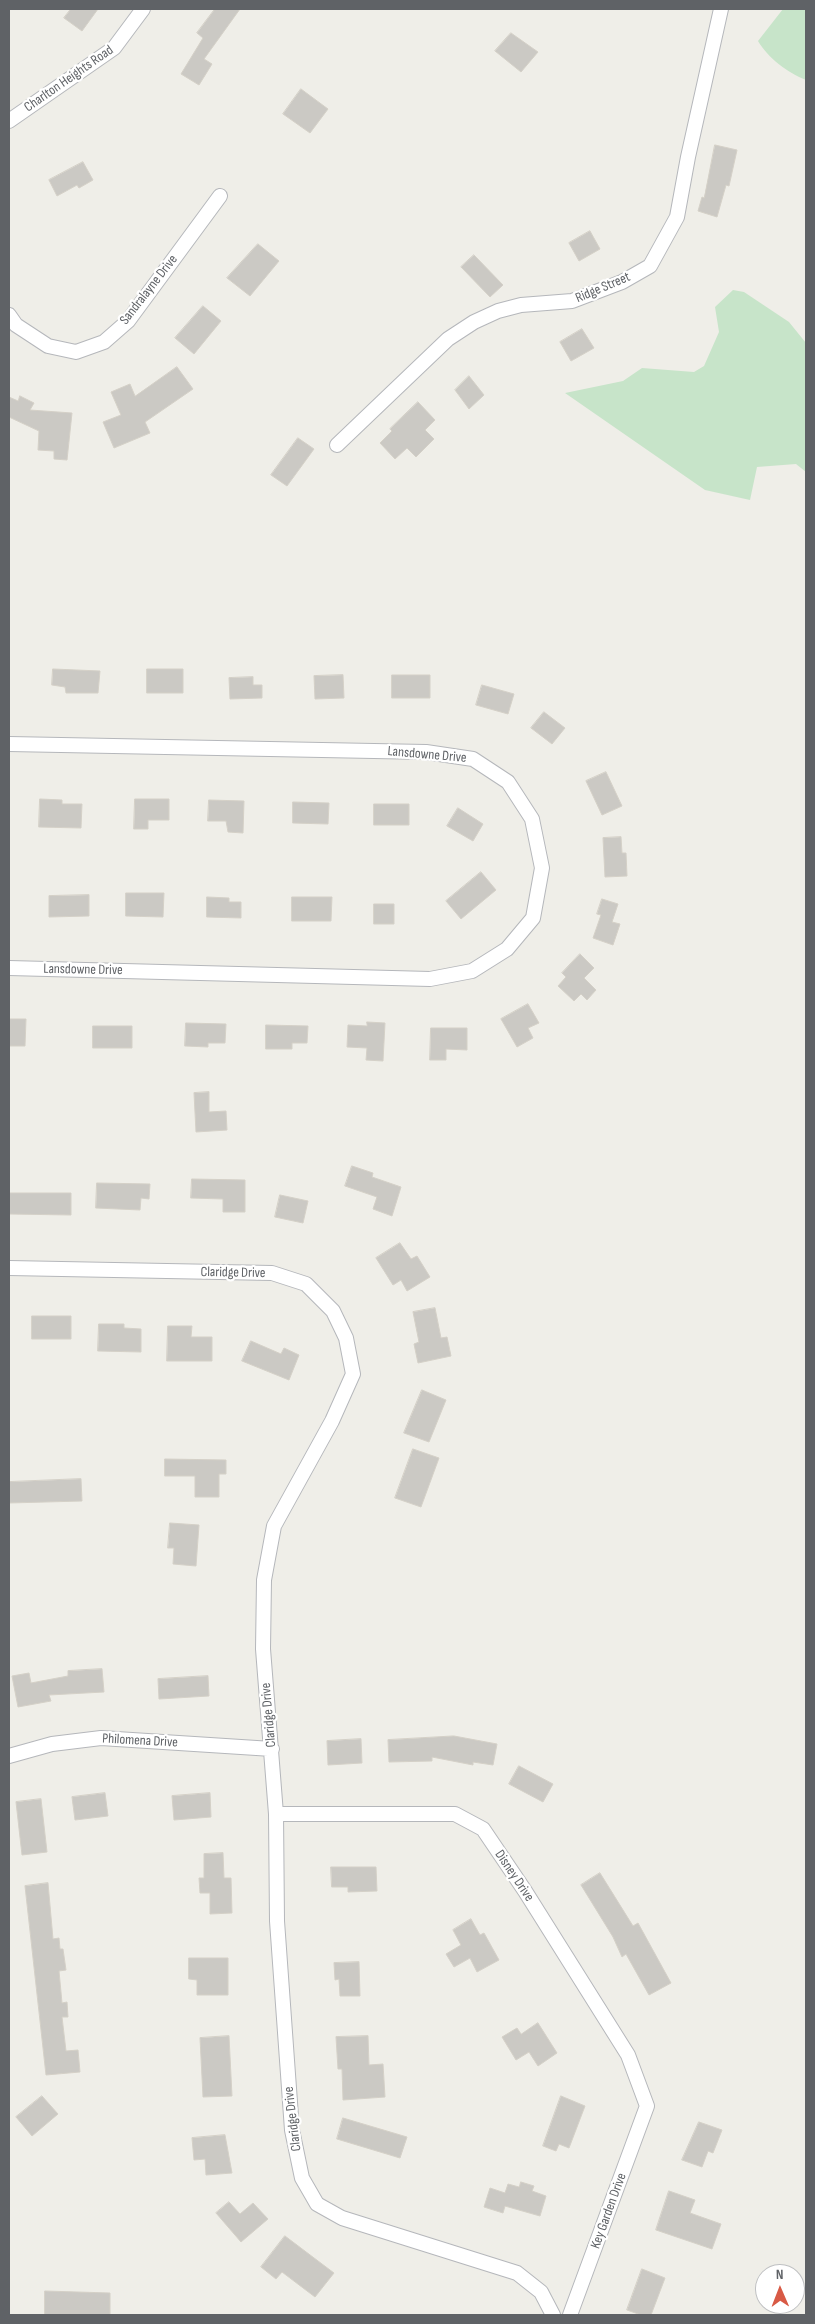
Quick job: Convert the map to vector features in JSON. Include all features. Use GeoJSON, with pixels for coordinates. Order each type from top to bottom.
{"type":"FeatureCollection","features":[{"type":"Feature","properties":{"kind":"street","name":"Charlton Heights Road"},"geometry":{"type":"LineString","coordinates":[[9,121],[114,48],[142,9]]}},
{"type":"Feature","properties":{"kind":"street","name":"Ridge Street"},"geometry":{"type":"LineString","coordinates":[[337,446],[448,338],[474,322],[498,311],[521,305],[572,301],[622,282],[650,266],[677,217],[720,9]]}},
{"type":"Feature","properties":{"kind":"street","name":"Sandralayne Drive"},"geometry":{"type":"LineString","coordinates":[[9,315],[16,325],[48,346],[76,352],[104,342],[128,321],[220,196]]}},
{"type":"Feature","properties":{"kind":"street","name":"Lansdowne Drive"},"geometry":{"type":"LineString","coordinates":[[9,744],[426,752],[473,759],[508,782],[532,819],[542,868],[533,918],[507,949],[472,971],[430,978],[9,968]]}},
{"type":"Feature","properties":{"kind":"street","name":"Claridge Drive"},"geometry":{"type":"LineString","coordinates":[[9,1268],[272,1274],[306,1284],[333,1311],[346,1338],[353,1374],[332,1421],[274,1526],[264,1580],[263,1649],[276,1814],[277,1921],[292,2130],[302,2178],[317,2204],[342,2218],[517,2272],[541,2292],[553,2315]]}},
{"type":"Feature","properties":{"kind":"street","name":"Philomena Drive"},"geometry":{"type":"LineString","coordinates":[[9,1756],[52,1744],[101,1738],[272,1749]]}},
{"type":"Feature","properties":{"kind":"street","name":"Disney Drive"},"geometry":{"type":"LineString","coordinates":[[276,1814],[454,1814],[482,1829],[525,1891],[628,2055],[647,2106]]}},
{"type":"Feature","properties":{"kind":"street","name":"Key Garden Drive"},"geometry":{"type":"LineString","coordinates":[[570,2315],[647,2106]]}},
{"type":"Feature","properties":{"kind":"green space"},"geometry":{"type":"Polygon","coordinates":[[[783,9],[806,9],[806,80],[779,64],[758,41],[783,9]]]}},
{"type":"Feature","properties":{"kind":"green space"},"geometry":{"type":"Polygon","coordinates":[[[733,290],[744,292],[789,322],[806,343],[806,472],[796,464],[757,467],[750,500],[705,490],[565,393],[623,381],[642,368],[694,372],[704,366],[719,332],[715,307],[733,290]]]}},
{"type":"Feature","properties":{"kind":"building"},"geometry":{"type":"Polygon","coordinates":[[[71,9],[98,9],[82,31],[64,18],[71,9]]]}},
{"type":"Feature","properties":{"kind":"building"},"geometry":{"type":"Polygon","coordinates":[[[215,9],[240,9],[204,59],[212,64],[199,85],[181,74],[203,38],[197,33],[215,9]]]}},
{"type":"Feature","properties":{"kind":"building"},"geometry":{"type":"Polygon","coordinates":[[[511,33],[538,52],[521,72],[495,51],[511,33]]]}},
{"type":"Feature","properties":{"kind":"building"},"geometry":{"type":"Polygon","coordinates":[[[301,89],[328,109],[310,133],[283,114],[301,89]]]}},
{"type":"Feature","properties":{"kind":"building"},"geometry":{"type":"Polygon","coordinates":[[[715,145],[737,150],[729,186],[726,185],[717,217],[698,211],[702,197],[704,198],[715,145]]]}},
{"type":"Feature","properties":{"kind":"building"},"geometry":{"type":"Polygon","coordinates":[[[83,162],[93,180],[79,188],[77,185],[57,196],[49,180],[83,162]]]}},
{"type":"Feature","properties":{"kind":"building"},"geometry":{"type":"Polygon","coordinates":[[[590,231],[600,249],[579,261],[569,243],[590,231]]]}},
{"type":"Feature","properties":{"kind":"building"},"geometry":{"type":"Polygon","coordinates":[[[258,244],[279,261],[250,296],[227,278],[258,244]]]}},
{"type":"Feature","properties":{"kind":"building"},"geometry":{"type":"Polygon","coordinates":[[[474,255],[503,285],[490,297],[461,267],[474,255]]]}},
{"type":"Feature","properties":{"kind":"building"},"geometry":{"type":"Polygon","coordinates":[[[203,306],[221,321],[194,354],[175,338],[203,306]]]}},
{"type":"Feature","properties":{"kind":"building"},"geometry":{"type":"Polygon","coordinates":[[[582,329],[594,348],[571,361],[560,342],[582,329]]]}},
{"type":"Feature","properties":{"kind":"building"},"geometry":{"type":"Polygon","coordinates":[[[177,367],[193,389],[145,422],[150,433],[114,448],[103,422],[121,415],[111,392],[130,384],[135,396],[177,367]]]}},
{"type":"Feature","properties":{"kind":"building"},"geometry":{"type":"Polygon","coordinates":[[[469,376],[484,395],[469,409],[455,390],[469,376]]]}},
{"type":"Feature","properties":{"kind":"building"},"geometry":{"type":"Polygon","coordinates":[[[20,396],[34,403],[30,410],[72,413],[67,460],[54,459],[54,451],[38,450],[39,431],[9,417],[9,397],[18,401],[20,396]]]}},
{"type":"Feature","properties":{"kind":"building"},"geometry":{"type":"Polygon","coordinates":[[[418,402],[435,420],[425,430],[434,439],[416,457],[407,448],[395,459],[380,443],[392,431],[390,429],[418,402]]]}},
{"type":"Feature","properties":{"kind":"building"},"geometry":{"type":"Polygon","coordinates":[[[298,438],[314,449],[287,486],[271,475],[298,438]]]}},
{"type":"Feature","properties":{"kind":"building"},"geometry":{"type":"Polygon","coordinates":[[[53,669],[100,671],[98,693],[66,693],[65,687],[52,685],[53,669]]]}},
{"type":"Feature","properties":{"kind":"building"},"geometry":{"type":"Polygon","coordinates":[[[147,669],[183,669],[183,693],[147,693],[147,669]]]}},
{"type":"Feature","properties":{"kind":"building"},"geometry":{"type":"Polygon","coordinates":[[[343,675],[344,698],[315,699],[314,676],[343,675]]]}},
{"type":"Feature","properties":{"kind":"building"},"geometry":{"type":"Polygon","coordinates":[[[392,675],[430,675],[430,698],[392,698],[392,675]]]}},
{"type":"Feature","properties":{"kind":"building"},"geometry":{"type":"Polygon","coordinates":[[[253,677],[253,685],[262,685],[262,698],[230,699],[229,678],[253,677]]]}},
{"type":"Feature","properties":{"kind":"building"},"geometry":{"type":"Polygon","coordinates":[[[482,685],[514,694],[508,714],[476,705],[482,685]]]}},
{"type":"Feature","properties":{"kind":"building"},"geometry":{"type":"Polygon","coordinates":[[[544,712],[565,728],[552,744],[531,728],[544,712]]]}},
{"type":"Feature","properties":{"kind":"building"},"geometry":{"type":"Polygon","coordinates":[[[606,772],[622,806],[602,815],[586,781],[606,772]]]}},
{"type":"Feature","properties":{"kind":"building"},"geometry":{"type":"Polygon","coordinates":[[[40,799],[62,800],[62,804],[82,804],[81,828],[39,827],[40,799]]]}},
{"type":"Feature","properties":{"kind":"building"},"geometry":{"type":"Polygon","coordinates":[[[135,799],[169,799],[169,820],[148,820],[148,829],[134,829],[135,799]]]}},
{"type":"Feature","properties":{"kind":"building"},"geometry":{"type":"Polygon","coordinates":[[[209,800],[244,801],[243,833],[228,832],[226,821],[208,821],[209,800]]]}},
{"type":"Feature","properties":{"kind":"building"},"geometry":{"type":"Polygon","coordinates":[[[293,802],[329,803],[328,824],[293,823],[293,802]]]}},
{"type":"Feature","properties":{"kind":"building"},"geometry":{"type":"Polygon","coordinates":[[[374,804],[409,804],[409,825],[374,825],[374,804]]]}},
{"type":"Feature","properties":{"kind":"building"},"geometry":{"type":"Polygon","coordinates":[[[458,808],[483,824],[473,841],[447,826],[458,808]]]}},
{"type":"Feature","properties":{"kind":"building"},"geometry":{"type":"Polygon","coordinates":[[[621,837],[622,853],[626,853],[627,876],[605,877],[603,838],[621,837]]]}},
{"type":"Feature","properties":{"kind":"building"},"geometry":{"type":"Polygon","coordinates":[[[481,872],[496,890],[461,919],[446,901],[481,872]]]}},
{"type":"Feature","properties":{"kind":"building"},"geometry":{"type":"Polygon","coordinates":[[[126,893],[164,893],[163,917],[126,916],[126,893]]]}},
{"type":"Feature","properties":{"kind":"building"},"geometry":{"type":"Polygon","coordinates":[[[89,895],[89,916],[49,917],[49,896],[89,895]]]}},
{"type":"Feature","properties":{"kind":"building"},"geometry":{"type":"Polygon","coordinates":[[[207,897],[229,898],[229,902],[241,902],[241,918],[207,917],[207,897]]]}},
{"type":"Feature","properties":{"kind":"building"},"geometry":{"type":"Polygon","coordinates":[[[292,897],[332,897],[331,921],[292,921],[292,897]]]}},
{"type":"Feature","properties":{"kind":"building"},"geometry":{"type":"Polygon","coordinates":[[[602,899],[618,904],[612,922],[620,924],[613,945],[593,938],[601,915],[597,914],[602,899]]]}},
{"type":"Feature","properties":{"kind":"building"},"geometry":{"type":"Polygon","coordinates":[[[374,904],[394,904],[394,924],[374,924],[374,904]]]}},
{"type":"Feature","properties":{"kind":"building"},"geometry":{"type":"Polygon","coordinates":[[[580,954],[594,968],[584,978],[596,990],[587,1000],[581,994],[574,1001],[558,986],[566,977],[562,973],[580,954]]]}},
{"type":"Feature","properties":{"kind":"building"},"geometry":{"type":"Polygon","coordinates":[[[528,1004],[539,1023],[528,1028],[533,1038],[517,1047],[501,1019],[528,1004]]]}},
{"type":"Feature","properties":{"kind":"building"},"geometry":{"type":"Polygon","coordinates":[[[9,1019],[26,1019],[25,1046],[9,1046],[9,1019]]]}},
{"type":"Feature","properties":{"kind":"building"},"geometry":{"type":"Polygon","coordinates":[[[367,1022],[385,1023],[383,1061],[366,1060],[367,1048],[347,1047],[348,1025],[367,1026],[367,1022]]]}},
{"type":"Feature","properties":{"kind":"building"},"geometry":{"type":"Polygon","coordinates":[[[186,1023],[226,1024],[225,1043],[208,1043],[208,1047],[185,1046],[186,1023]]]}},
{"type":"Feature","properties":{"kind":"building"},"geometry":{"type":"Polygon","coordinates":[[[266,1025],[308,1026],[307,1043],[292,1043],[292,1049],[266,1049],[266,1025]]]}},
{"type":"Feature","properties":{"kind":"building"},"geometry":{"type":"Polygon","coordinates":[[[93,1026],[132,1026],[132,1048],[93,1048],[93,1026]]]}},
{"type":"Feature","properties":{"kind":"building"},"geometry":{"type":"Polygon","coordinates":[[[431,1028],[467,1028],[467,1050],[446,1049],[446,1060],[430,1060],[431,1028]]]}},
{"type":"Feature","properties":{"kind":"building"},"geometry":{"type":"Polygon","coordinates":[[[209,1092],[209,1112],[226,1111],[227,1130],[196,1132],[194,1093],[209,1092]]]}},
{"type":"Feature","properties":{"kind":"building"},"geometry":{"type":"Polygon","coordinates":[[[352,1166],[373,1173],[372,1177],[401,1187],[392,1216],[373,1209],[377,1197],[345,1186],[352,1166]]]}},
{"type":"Feature","properties":{"kind":"building"},"geometry":{"type":"Polygon","coordinates":[[[192,1179],[245,1180],[245,1212],[223,1212],[223,1199],[191,1198],[192,1179]]]}},
{"type":"Feature","properties":{"kind":"building"},"geometry":{"type":"Polygon","coordinates":[[[97,1183],[150,1184],[149,1199],[141,1198],[140,1210],[96,1208],[97,1183]]]}},
{"type":"Feature","properties":{"kind":"building"},"geometry":{"type":"Polygon","coordinates":[[[9,1193],[71,1193],[71,1215],[9,1214],[9,1193]]]}},
{"type":"Feature","properties":{"kind":"building"},"geometry":{"type":"Polygon","coordinates":[[[280,1195],[308,1201],[303,1223],[275,1217],[280,1195]]]}},
{"type":"Feature","properties":{"kind":"building"},"geometry":{"type":"Polygon","coordinates":[[[400,1243],[411,1259],[417,1256],[430,1277],[407,1291],[401,1280],[393,1285],[376,1258],[400,1243]]]}},
{"type":"Feature","properties":{"kind":"building"},"geometry":{"type":"Polygon","coordinates":[[[435,1308],[441,1338],[447,1337],[451,1356],[418,1363],[414,1344],[419,1342],[413,1312],[435,1308]]]}},
{"type":"Feature","properties":{"kind":"building"},"geometry":{"type":"Polygon","coordinates":[[[32,1316],[71,1316],[71,1339],[32,1339],[32,1316]]]}},
{"type":"Feature","properties":{"kind":"building"},"geometry":{"type":"Polygon","coordinates":[[[99,1324],[124,1324],[124,1328],[141,1329],[141,1352],[98,1351],[99,1324]]]}},
{"type":"Feature","properties":{"kind":"building"},"geometry":{"type":"Polygon","coordinates":[[[168,1326],[192,1326],[191,1337],[212,1337],[212,1361],[167,1361],[168,1326]]]}},
{"type":"Feature","properties":{"kind":"building"},"geometry":{"type":"Polygon","coordinates":[[[251,1341],[281,1354],[284,1348],[299,1355],[289,1380],[242,1361],[251,1341]]]}},
{"type":"Feature","properties":{"kind":"building"},"geometry":{"type":"Polygon","coordinates":[[[422,1390],[446,1400],[429,1442],[404,1433],[422,1390]]]}},
{"type":"Feature","properties":{"kind":"building"},"geometry":{"type":"Polygon","coordinates":[[[413,1449],[439,1458],[421,1507],[395,1498],[413,1449]]]}},
{"type":"Feature","properties":{"kind":"building"},"geometry":{"type":"Polygon","coordinates":[[[165,1459],[226,1460],[226,1474],[219,1474],[219,1497],[195,1497],[195,1476],[165,1476],[165,1459]]]}},
{"type":"Feature","properties":{"kind":"building"},"geometry":{"type":"Polygon","coordinates":[[[81,1479],[82,1501],[9,1503],[9,1482],[81,1479]]]}},
{"type":"Feature","properties":{"kind":"building"},"geometry":{"type":"Polygon","coordinates":[[[170,1523],[199,1525],[196,1566],[173,1564],[174,1548],[168,1548],[170,1523]]]}},
{"type":"Feature","properties":{"kind":"building"},"geometry":{"type":"Polygon","coordinates":[[[102,1669],[104,1692],[49,1695],[51,1701],[18,1707],[12,1676],[29,1673],[31,1683],[68,1676],[68,1671],[102,1669]]]}},
{"type":"Feature","properties":{"kind":"building"},"geometry":{"type":"Polygon","coordinates":[[[208,1676],[209,1696],[159,1699],[158,1679],[208,1676]]]}},
{"type":"Feature","properties":{"kind":"building"},"geometry":{"type":"Polygon","coordinates":[[[454,1736],[497,1744],[493,1765],[473,1762],[473,1765],[432,1757],[432,1761],[389,1762],[388,1740],[454,1736]]]}},
{"type":"Feature","properties":{"kind":"building"},"geometry":{"type":"Polygon","coordinates":[[[361,1739],[362,1763],[328,1765],[327,1741],[361,1739]]]}},
{"type":"Feature","properties":{"kind":"building"},"geometry":{"type":"Polygon","coordinates":[[[519,1766],[553,1784],[543,1802],[509,1784],[519,1766]]]}},
{"type":"Feature","properties":{"kind":"building"},"geometry":{"type":"Polygon","coordinates":[[[105,1793],[108,1816],[75,1820],[72,1797],[105,1793]]]}},
{"type":"Feature","properties":{"kind":"building"},"geometry":{"type":"Polygon","coordinates":[[[210,1793],[211,1817],[174,1820],[172,1796],[210,1793]]]}},
{"type":"Feature","properties":{"kind":"building"},"geometry":{"type":"Polygon","coordinates":[[[41,1799],[47,1852],[22,1855],[16,1802],[41,1799]]]}},
{"type":"Feature","properties":{"kind":"building"},"geometry":{"type":"Polygon","coordinates":[[[223,1853],[224,1878],[231,1878],[232,1913],[210,1914],[210,1893],[200,1893],[199,1878],[204,1878],[204,1854],[223,1853]]]}},
{"type":"Feature","properties":{"kind":"building"},"geometry":{"type":"Polygon","coordinates":[[[331,1867],[376,1867],[377,1891],[348,1892],[348,1887],[332,1887],[331,1867]]]}},
{"type":"Feature","properties":{"kind":"building"},"geometry":{"type":"Polygon","coordinates":[[[600,1873],[633,1926],[638,1923],[671,1983],[649,1995],[626,1954],[622,1957],[613,1937],[581,1885],[600,1873]]]}},
{"type":"Feature","properties":{"kind":"building"},"geometry":{"type":"Polygon","coordinates":[[[48,1883],[53,1939],[59,1938],[60,1949],[63,1949],[66,1970],[59,1971],[62,2003],[67,2002],[68,2017],[62,2017],[66,2051],[78,2050],[80,2072],[46,2075],[25,1886],[48,1883]]]}},
{"type":"Feature","properties":{"kind":"building"},"geometry":{"type":"Polygon","coordinates":[[[471,1919],[480,1935],[484,1933],[499,1960],[477,1972],[470,1958],[454,1967],[446,1954],[461,1945],[453,1930],[471,1919]]]}},
{"type":"Feature","properties":{"kind":"building"},"geometry":{"type":"Polygon","coordinates":[[[189,1958],[228,1958],[228,1995],[197,1995],[197,1980],[189,1979],[189,1958]]]}},
{"type":"Feature","properties":{"kind":"building"},"geometry":{"type":"Polygon","coordinates":[[[359,1962],[360,1996],[340,1996],[339,1979],[335,1980],[334,1963],[359,1962]]]}},
{"type":"Feature","properties":{"kind":"building"},"geometry":{"type":"Polygon","coordinates":[[[538,2023],[557,2053],[538,2066],[529,2052],[516,2060],[502,2037],[517,2028],[521,2034],[538,2023]]]}},
{"type":"Feature","properties":{"kind":"building"},"geometry":{"type":"Polygon","coordinates":[[[229,2036],[232,2096],[203,2097],[200,2038],[229,2036]]]}},
{"type":"Feature","properties":{"kind":"building"},"geometry":{"type":"Polygon","coordinates":[[[368,2036],[369,2065],[383,2064],[385,2097],[343,2100],[342,2069],[338,2069],[336,2037],[368,2036]]]}},
{"type":"Feature","properties":{"kind":"building"},"geometry":{"type":"Polygon","coordinates":[[[42,2096],[58,2114],[32,2136],[16,2117],[42,2096]]]}},
{"type":"Feature","properties":{"kind":"building"},"geometry":{"type":"Polygon","coordinates":[[[561,2096],[585,2106],[569,2148],[559,2144],[556,2151],[543,2146],[561,2096]]]}},
{"type":"Feature","properties":{"kind":"building"},"geometry":{"type":"Polygon","coordinates":[[[343,2118],[407,2137],[400,2158],[337,2139],[343,2118]]]}},
{"type":"Feature","properties":{"kind":"building"},"geometry":{"type":"Polygon","coordinates":[[[699,2122],[722,2130],[713,2153],[708,2151],[702,2167],[682,2160],[699,2122]]]}},
{"type":"Feature","properties":{"kind":"building"},"geometry":{"type":"Polygon","coordinates":[[[225,2135],[232,2173],[206,2175],[205,2159],[194,2160],[192,2138],[225,2135]]]}},
{"type":"Feature","properties":{"kind":"building"},"geometry":{"type":"Polygon","coordinates":[[[521,2182],[534,2186],[532,2191],[546,2196],[540,2216],[505,2206],[503,2213],[484,2207],[490,2188],[505,2193],[508,2184],[519,2187],[521,2182]]]}},
{"type":"Feature","properties":{"kind":"building"},"geometry":{"type":"Polygon","coordinates":[[[669,2191],[695,2200],[690,2213],[721,2224],[712,2249],[656,2230],[669,2191]]]}},
{"type":"Feature","properties":{"kind":"building"},"geometry":{"type":"Polygon","coordinates":[[[229,2202],[240,2214],[253,2203],[268,2219],[241,2242],[216,2213],[229,2202]]]}},
{"type":"Feature","properties":{"kind":"building"},"geometry":{"type":"Polygon","coordinates":[[[285,2236],[334,2273],[315,2297],[282,2272],[276,2279],[261,2267],[285,2236]]]}},
{"type":"Feature","properties":{"kind":"building"},"geometry":{"type":"Polygon","coordinates":[[[642,2269],[665,2278],[651,2315],[641,2315],[627,2310],[642,2269]]]}},
{"type":"Feature","properties":{"kind":"building"},"geometry":{"type":"Polygon","coordinates":[[[45,2291],[110,2293],[110,2315],[45,2315],[45,2291]]]}}]}
